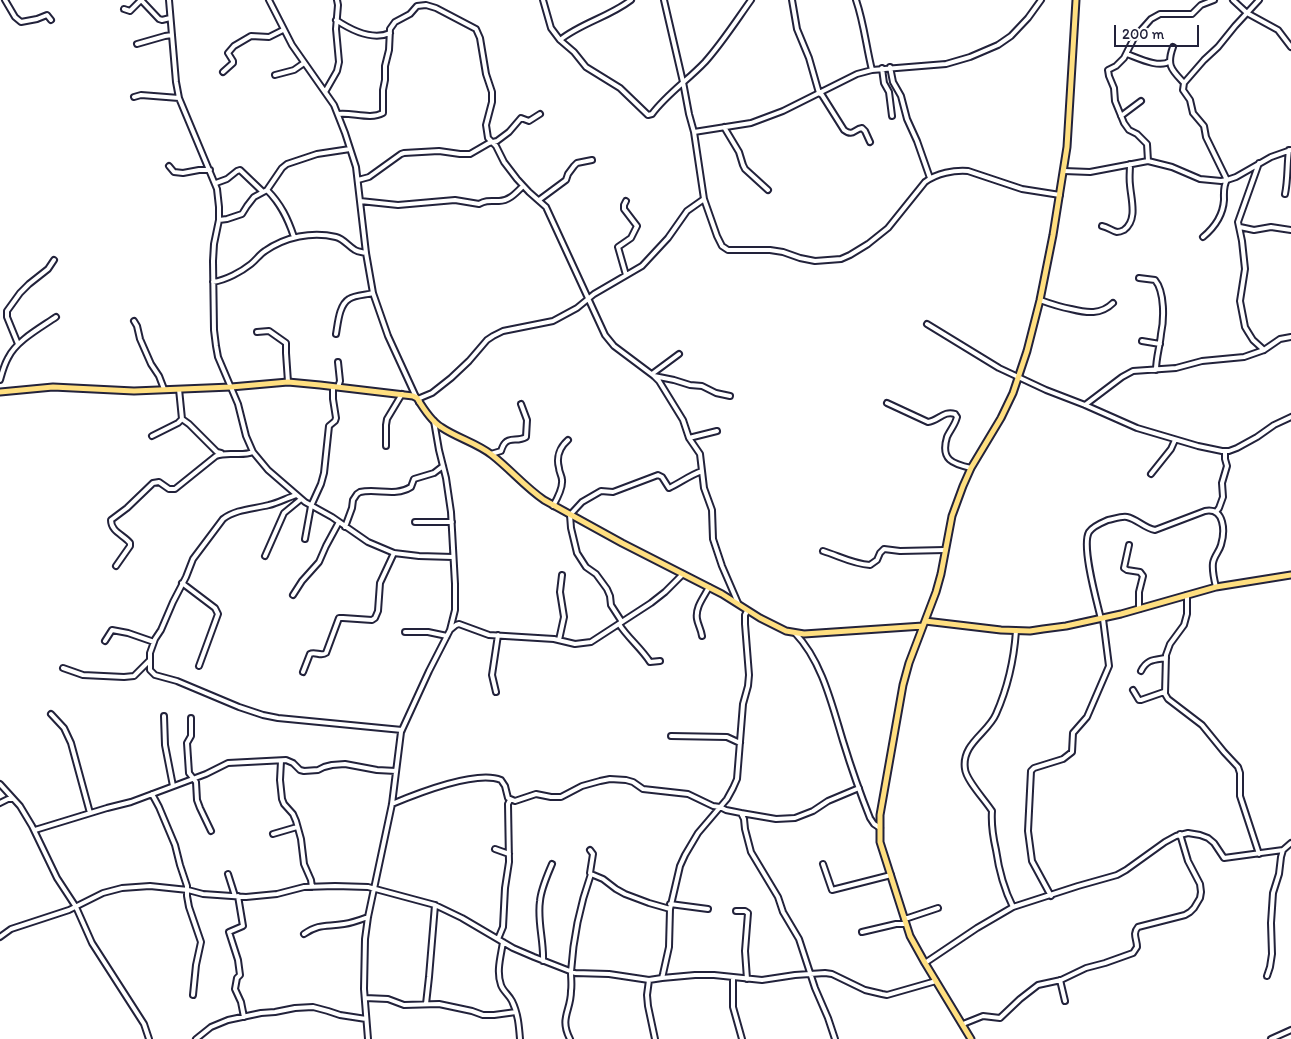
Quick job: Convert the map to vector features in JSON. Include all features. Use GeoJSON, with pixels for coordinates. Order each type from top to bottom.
{"type":"FeatureCollection","features":[{"type":"Feature","properties":{"kind":"main road"},"geometry":{"type":"LineString","coordinates":[[971,1039],[910,936],[880,842],[882,806],[909,663],[938,583],[952,516],[971,468],[1001,418],[1013,393],[1040,300],[1050,256],[1064,171],[1069,129],[1076,0]]}},
{"type":"Feature","properties":{"kind":"main road"},"geometry":{"type":"LineString","coordinates":[[0,392],[53,387],[115,390],[179,389],[288,382],[413,396],[441,427],[491,454],[532,492],[553,506],[710,587],[760,618],[786,631],[795,633],[825,633],[924,624],[1016,631],[1043,630],[1102,619],[1216,587],[1291,576]]}},
{"type":"Feature","properties":{"kind":"street"},"geometry":{"type":"LineString","coordinates":[[5,0],[15,17],[21,22],[47,15],[51,20]]}},
{"type":"Feature","properties":{"kind":"street"},"geometry":{"type":"LineString","coordinates":[[124,9],[130,11],[142,0],[159,20],[170,18]]}},
{"type":"Feature","properties":{"kind":"street"},"geometry":{"type":"LineString","coordinates":[[169,0],[179,98],[216,183],[219,220],[214,244],[213,282],[214,330],[218,357],[238,404],[246,436],[253,452],[268,470],[301,499],[368,542],[394,553],[453,557]]}},
{"type":"Feature","properties":{"kind":"street"},"geometry":{"type":"LineString","coordinates":[[268,0],[283,30],[304,63],[326,92],[338,114],[356,167],[373,294],[388,336],[418,400],[432,393],[451,378],[493,336],[502,331],[553,321],[577,308],[589,298],[642,266],[668,238],[687,211],[704,198]]}},
{"type":"Feature","properties":{"kind":"street"},"geometry":{"type":"LineString","coordinates":[[326,92],[337,72],[339,62],[336,29],[337,0]]}},
{"type":"Feature","properties":{"kind":"street"},"geometry":{"type":"LineString","coordinates":[[543,0],[551,28],[560,40],[574,52],[586,67],[620,88],[648,115],[652,114],[673,90],[713,53],[752,0]]}},
{"type":"Feature","properties":{"kind":"street"},"geometry":{"type":"LineString","coordinates":[[560,40],[567,34],[631,0]]}},
{"type":"Feature","properties":{"kind":"street"},"geometry":{"type":"LineString","coordinates":[[664,0],[694,132],[704,198],[717,236],[722,246],[728,250],[770,250],[815,261],[841,259],[868,244],[888,228],[924,182],[945,173],[968,171],[1022,189],[1060,195]]}},
{"type":"Feature","properties":{"kind":"street"},"geometry":{"type":"LineString","coordinates":[[792,0],[797,29],[819,92],[844,130],[852,133],[862,128],[870,142]]}},
{"type":"Feature","properties":{"kind":"street"},"geometry":{"type":"LineString","coordinates":[[856,0],[872,70]]}},
{"type":"Feature","properties":{"kind":"street"},"geometry":{"type":"LineString","coordinates":[[1033,0],[1038,6]]}},
{"type":"Feature","properties":{"kind":"street"},"geometry":{"type":"LineString","coordinates":[[694,132],[751,123],[784,111],[857,74],[890,67],[946,64],[970,57],[998,45],[1011,36],[1028,18],[1041,0]]}},
{"type":"Feature","properties":{"kind":"street"},"geometry":{"type":"LineString","coordinates":[[1148,161],[1147,144],[1137,134],[1129,130],[1121,116],[1115,101],[1114,88],[1108,70],[1116,66],[1127,54],[1134,38],[1151,19],[1160,14],[1192,14],[1201,5],[1214,0]]}},
{"type":"Feature","properties":{"kind":"street"},"geometry":{"type":"LineString","coordinates":[[1233,0],[1247,13],[1278,30],[1291,48]]}},
{"type":"Feature","properties":{"kind":"street"},"geometry":{"type":"LineString","coordinates":[[1227,180],[1206,137],[1204,126],[1193,114],[1191,103],[1183,90],[1184,83],[1260,0]]}},
{"type":"Feature","properties":{"kind":"street"},"geometry":{"type":"LineString","coordinates":[[387,34],[395,22],[407,16],[417,6],[421,5],[436,8],[476,30],[480,38],[486,74],[492,92],[492,102],[486,125],[488,138],[496,146],[504,162],[523,186],[549,211],[609,340],[614,346],[653,375],[680,415],[689,438],[700,454],[704,488],[712,510],[713,539],[738,603]]}},
{"type":"Feature","properties":{"kind":"street"},"geometry":{"type":"LineString","coordinates":[[336,20],[358,33],[387,34]]}},
{"type":"Feature","properties":{"kind":"street"},"geometry":{"type":"LineString","coordinates":[[336,29],[343,25]]}},
{"type":"Feature","properties":{"kind":"street"},"geometry":{"type":"LineString","coordinates":[[222,72],[233,61],[228,56],[228,53],[234,46],[251,36],[269,37],[283,30]]}},
{"type":"Feature","properties":{"kind":"street"},"geometry":{"type":"LineString","coordinates":[[338,114],[348,113],[359,116],[380,115],[383,113],[382,90],[390,38],[387,34]]}},
{"type":"Feature","properties":{"kind":"street"},"geometry":{"type":"LineString","coordinates":[[137,44],[172,35]]}},
{"type":"Feature","properties":{"kind":"street"},"geometry":{"type":"LineString","coordinates":[[1173,47],[1170,61],[1171,66],[1184,83]]}},
{"type":"Feature","properties":{"kind":"street"},"geometry":{"type":"LineString","coordinates":[[1127,54],[1159,65],[1170,61]]}},
{"type":"Feature","properties":{"kind":"street"},"geometry":{"type":"LineString","coordinates":[[274,75],[294,70],[304,63]]}},
{"type":"Feature","properties":{"kind":"street"},"geometry":{"type":"LineString","coordinates":[[890,67],[893,82],[901,96],[930,178]]}},
{"type":"Feature","properties":{"kind":"street"},"geometry":{"type":"LineString","coordinates":[[882,68],[884,83],[889,92],[892,116]]}},
{"type":"Feature","properties":{"kind":"street"},"geometry":{"type":"LineString","coordinates":[[134,97],[141,95],[179,98]]}},
{"type":"Feature","properties":{"kind":"street"},"geometry":{"type":"LineString","coordinates":[[1121,116],[1141,101]]}},
{"type":"Feature","properties":{"kind":"street"},"geometry":{"type":"LineString","coordinates":[[358,180],[369,177],[401,154],[439,151],[466,154],[474,152],[485,144],[497,141],[509,132],[521,118],[529,121],[540,114]]}},
{"type":"Feature","properties":{"kind":"street"},"geometry":{"type":"LineString","coordinates":[[724,126],[739,152],[745,169],[768,190]]}},
{"type":"Feature","properties":{"kind":"street"},"geometry":{"type":"LineString","coordinates":[[219,220],[227,220],[242,214],[254,197],[265,191],[287,164],[317,154],[350,148]]}},
{"type":"Feature","properties":{"kind":"street"},"geometry":{"type":"LineString","coordinates":[[1064,171],[1090,172],[1148,161],[1172,167],[1200,179],[1221,181],[1227,180],[1271,156],[1290,150],[1285,194]]}},
{"type":"Feature","properties":{"kind":"street"},"geometry":{"type":"LineString","coordinates":[[539,200],[566,180],[574,166],[592,160]]}},
{"type":"Feature","properties":{"kind":"street"},"geometry":{"type":"LineString","coordinates":[[1102,226],[1118,232],[1125,229],[1132,221],[1130,164]]}},
{"type":"Feature","properties":{"kind":"street"},"geometry":{"type":"LineString","coordinates":[[1259,164],[1238,222],[1245,269],[1240,301],[1245,328],[1253,340],[1264,350]]}},
{"type":"Feature","properties":{"kind":"street"},"geometry":{"type":"LineString","coordinates":[[169,166],[174,172],[183,174],[199,170],[210,170]]}},
{"type":"Feature","properties":{"kind":"street"},"geometry":{"type":"LineString","coordinates":[[216,183],[240,170],[278,201],[294,237]]}},
{"type":"Feature","properties":{"kind":"street"},"geometry":{"type":"LineString","coordinates":[[1203,237],[1214,226],[1220,216],[1224,203],[1224,184],[1227,180]]}},
{"type":"Feature","properties":{"kind":"street"},"geometry":{"type":"LineString","coordinates":[[360,201],[398,205],[455,200],[480,204],[484,201],[507,200],[523,186]]}},
{"type":"Feature","properties":{"kind":"street"},"geometry":{"type":"LineString","coordinates":[[626,201],[624,209],[636,226],[631,238],[618,247],[626,276]]}},
{"type":"Feature","properties":{"kind":"street"},"geometry":{"type":"LineString","coordinates":[[1240,227],[1254,230],[1271,227],[1291,230]]}},
{"type":"Feature","properties":{"kind":"street"},"geometry":{"type":"LineString","coordinates":[[213,282],[225,279],[243,270],[263,252],[294,237],[319,235],[337,237],[344,240],[353,249],[366,253]]}},
{"type":"Feature","properties":{"kind":"street"},"geometry":{"type":"LineString","coordinates":[[18,344],[7,317],[7,311],[20,293],[48,269],[54,260]]}},
{"type":"Feature","properties":{"kind":"street"},"geometry":{"type":"LineString","coordinates":[[1139,278],[1155,280],[1160,289],[1162,324],[1156,370]]}},
{"type":"Feature","properties":{"kind":"street"},"geometry":{"type":"LineString","coordinates":[[336,334],[340,312],[348,299],[373,294]]}},
{"type":"Feature","properties":{"kind":"street"},"geometry":{"type":"LineString","coordinates":[[1040,300],[1056,306],[1090,313],[1105,310],[1113,303]]}},
{"type":"Feature","properties":{"kind":"street"},"geometry":{"type":"LineString","coordinates":[[0,380],[12,350],[32,333],[56,317]]}},
{"type":"Feature","properties":{"kind":"street"},"geometry":{"type":"LineString","coordinates":[[134,321],[138,326],[140,339],[164,389]]}},
{"type":"Feature","properties":{"kind":"street"},"geometry":{"type":"LineString","coordinates":[[927,324],[999,368],[1046,390],[1137,428],[1198,446],[1225,451],[1238,448],[1274,425],[1291,417]]}},
{"type":"Feature","properties":{"kind":"street"},"geometry":{"type":"LineString","coordinates":[[257,332],[269,331],[286,343],[288,382]]}},
{"type":"Feature","properties":{"kind":"street"},"geometry":{"type":"LineString","coordinates":[[1085,405],[1129,373],[1138,370],[1156,370],[1185,366],[1202,360],[1244,357],[1264,350],[1280,339],[1291,337]]}},
{"type":"Feature","properties":{"kind":"street"},"geometry":{"type":"LineString","coordinates":[[1142,341],[1160,344]]}},
{"type":"Feature","properties":{"kind":"street"},"geometry":{"type":"LineString","coordinates":[[653,375],[680,354]]}},
{"type":"Feature","properties":{"kind":"street"},"geometry":{"type":"LineString","coordinates":[[305,539],[311,506],[324,473],[329,426],[336,418],[333,399],[336,387],[340,382],[338,362]]}},
{"type":"Feature","properties":{"kind":"street"},"geometry":{"type":"LineString","coordinates":[[653,375],[690,386],[702,386],[716,393],[730,396]]}},
{"type":"Feature","properties":{"kind":"street"},"geometry":{"type":"LineString","coordinates":[[179,389],[182,419],[217,452],[243,455],[253,452]]}},
{"type":"Feature","properties":{"kind":"street"},"geometry":{"type":"LineString","coordinates":[[386,446],[387,419],[402,394]]}},
{"type":"Feature","properties":{"kind":"street"},"geometry":{"type":"LineString","coordinates":[[887,403],[928,422],[935,420],[943,414],[955,414],[957,417],[954,427],[947,437],[945,452],[947,459],[957,465],[971,468]]}},
{"type":"Feature","properties":{"kind":"street"},"geometry":{"type":"LineString","coordinates":[[491,454],[501,451],[508,440],[521,440],[526,437],[527,420],[521,404]]}},
{"type":"Feature","properties":{"kind":"street"},"geometry":{"type":"LineString","coordinates":[[152,436],[178,423],[182,419]]}},
{"type":"Feature","properties":{"kind":"street"},"geometry":{"type":"LineString","coordinates":[[368,1039],[365,998],[365,947],[368,918],[392,804],[402,730],[450,630],[455,610],[452,522],[446,478],[434,421]]}},
{"type":"Feature","properties":{"kind":"street"},"geometry":{"type":"LineString","coordinates":[[689,438],[717,431]]}},
{"type":"Feature","properties":{"kind":"street"},"geometry":{"type":"LineString","coordinates":[[553,506],[562,482],[558,457],[568,440]]}},
{"type":"Feature","properties":{"kind":"street"},"geometry":{"type":"LineString","coordinates":[[1151,474],[1172,449],[1175,440]]}},
{"type":"Feature","properties":{"kind":"street"},"geometry":{"type":"LineString","coordinates":[[1216,512],[1224,497],[1222,483],[1227,466],[1225,451]]}},
{"type":"Feature","properties":{"kind":"street"},"geometry":{"type":"LineString","coordinates":[[116,566],[130,546],[130,543],[114,530],[111,526],[111,520],[128,508],[153,483],[159,482],[169,489],[175,489],[216,456],[223,454]]}},
{"type":"Feature","properties":{"kind":"street"},"geometry":{"type":"LineString","coordinates":[[345,527],[353,500],[360,492],[394,492],[403,490],[410,486],[414,479],[434,473],[443,466]]}},
{"type":"Feature","properties":{"kind":"street"},"geometry":{"type":"LineString","coordinates":[[660,661],[650,662],[631,637],[624,632],[611,605],[607,589],[577,554],[570,515],[582,502],[601,491],[613,492],[658,475],[662,476],[669,488],[702,471]]}},
{"type":"Feature","properties":{"kind":"street"},"geometry":{"type":"LineString","coordinates":[[296,495],[270,505],[238,512],[223,519],[194,558],[154,642],[150,653],[150,670],[155,675],[177,681],[251,712],[278,718],[402,730]]}},
{"type":"Feature","properties":{"kind":"street"},"geometry":{"type":"LineString","coordinates":[[265,556],[284,513],[301,499]]}},
{"type":"Feature","properties":{"kind":"street"},"geometry":{"type":"LineString","coordinates":[[1051,896],[1032,861],[1028,820],[1031,771],[1034,768],[1063,759],[1072,752],[1074,733],[1087,717],[1109,666],[1102,619],[1088,559],[1087,543],[1090,531],[1101,523],[1121,517],[1130,518],[1148,529],[1155,530],[1205,511],[1216,512],[1220,517],[1223,532],[1221,546],[1213,561],[1216,587]]}},
{"type":"Feature","properties":{"kind":"street"},"geometry":{"type":"LineString","coordinates":[[293,595],[302,581],[319,562],[339,522]]}},
{"type":"Feature","properties":{"kind":"street"},"geometry":{"type":"LineString","coordinates":[[415,522],[452,522]]}},
{"type":"Feature","properties":{"kind":"street"},"geometry":{"type":"LineString","coordinates":[[1129,546],[1124,568],[1140,572],[1143,576],[1139,592],[1139,609]]}},
{"type":"Feature","properties":{"kind":"street"},"geometry":{"type":"LineString","coordinates":[[823,551],[845,560],[870,566],[878,560],[880,553],[884,550],[945,550]]}},
{"type":"Feature","properties":{"kind":"street"},"geometry":{"type":"LineString","coordinates":[[303,672],[310,654],[323,655],[326,653],[338,618],[364,620],[375,618],[378,612],[380,583],[394,553]]}},
{"type":"Feature","properties":{"kind":"street"},"geometry":{"type":"LineString","coordinates":[[560,640],[564,616],[560,592],[562,574]]}},
{"type":"Feature","properties":{"kind":"street"},"geometry":{"type":"LineString","coordinates":[[450,630],[459,624],[485,634],[560,640],[575,644],[591,642],[665,592],[683,574]]}},
{"type":"Feature","properties":{"kind":"street"},"geometry":{"type":"LineString","coordinates":[[182,583],[214,608],[218,614],[198,666]]}},
{"type":"Feature","properties":{"kind":"street"},"geometry":{"type":"LineString","coordinates":[[702,636],[697,612],[710,587]]}},
{"type":"Feature","properties":{"kind":"street"},"geometry":{"type":"LineString","coordinates":[[1187,595],[1187,614],[1184,625],[1168,650],[1166,658],[1164,692],[1168,699],[1202,725],[1220,748],[1236,763],[1240,773],[1240,796],[1259,854]]}},
{"type":"Feature","properties":{"kind":"street"},"geometry":{"type":"LineString","coordinates":[[662,978],[669,947],[670,907],[685,854],[704,825],[731,793],[736,782],[743,704],[749,675],[745,624],[747,610]]}},
{"type":"Feature","properties":{"kind":"street"},"geometry":{"type":"LineString","coordinates":[[104,641],[112,630],[128,633],[154,642]]}},
{"type":"Feature","properties":{"kind":"street"},"geometry":{"type":"LineString","coordinates":[[1013,907],[1007,897],[1000,873],[991,823],[992,811],[968,777],[964,764],[972,744],[996,714],[1009,677],[1016,631]]}},
{"type":"Feature","properties":{"kind":"street"},"geometry":{"type":"LineString","coordinates":[[406,632],[428,632],[447,636]]}},
{"type":"Feature","properties":{"kind":"street"},"geometry":{"type":"LineString","coordinates":[[795,633],[805,644],[825,684],[858,788],[870,818],[880,828]]}},
{"type":"Feature","properties":{"kind":"street"},"geometry":{"type":"LineString","coordinates":[[496,692],[492,676],[498,635]]}},
{"type":"Feature","properties":{"kind":"street"},"geometry":{"type":"LineString","coordinates":[[1141,671],[1146,663],[1166,658]]}},
{"type":"Feature","properties":{"kind":"street"},"geometry":{"type":"LineString","coordinates":[[62,668],[84,675],[124,677],[134,676],[150,661]]}},
{"type":"Feature","properties":{"kind":"street"},"geometry":{"type":"LineString","coordinates":[[1133,690],[1141,700],[1164,692]]}},
{"type":"Feature","properties":{"kind":"street"},"geometry":{"type":"LineString","coordinates":[[51,714],[64,728],[71,742],[90,813]]}},
{"type":"Feature","properties":{"kind":"street"},"geometry":{"type":"LineString","coordinates":[[164,716],[165,745],[172,786]]}},
{"type":"Feature","properties":{"kind":"street"},"geometry":{"type":"LineString","coordinates":[[191,718],[191,736],[187,743],[189,773],[196,782],[197,800],[211,831]]}},
{"type":"Feature","properties":{"kind":"street"},"geometry":{"type":"LineString","coordinates":[[671,736],[721,736],[740,743]]}},
{"type":"Feature","properties":{"kind":"street"},"geometry":{"type":"LineString","coordinates":[[281,760],[280,780],[282,798],[298,827],[304,864],[312,887]]}},
{"type":"Feature","properties":{"kind":"street"},"geometry":{"type":"LineString","coordinates":[[35,830],[131,802],[193,779],[228,763],[286,760],[293,763],[300,770],[311,772],[332,765],[346,764],[383,771],[396,771]]}},
{"type":"Feature","properties":{"kind":"street"},"geometry":{"type":"LineString","coordinates":[[392,804],[433,788],[464,780],[489,777],[503,783],[507,796],[510,800],[515,801],[536,794],[551,798],[561,797],[582,786],[610,779],[630,780],[643,789],[688,794],[726,810],[776,819],[795,818],[858,788]]}},
{"type":"Feature","properties":{"kind":"street"},"geometry":{"type":"LineString","coordinates":[[0,784],[20,806],[35,830],[57,878],[76,907],[93,946],[144,1024],[149,1039]]}},
{"type":"Feature","properties":{"kind":"street"},"geometry":{"type":"LineString","coordinates":[[152,794],[175,845],[188,890],[189,907],[201,942],[196,965],[193,995]]}},
{"type":"Feature","properties":{"kind":"street"},"geometry":{"type":"LineString","coordinates":[[0,803],[13,799]]}},
{"type":"Feature","properties":{"kind":"street"},"geometry":{"type":"LineString","coordinates":[[498,939],[503,927],[504,888],[509,862],[508,804],[510,800]]}},
{"type":"Feature","properties":{"kind":"street"},"geometry":{"type":"LineString","coordinates":[[741,813],[751,852],[778,897],[783,912],[803,950],[810,974],[835,1039]]}},
{"type":"Feature","properties":{"kind":"street"},"geometry":{"type":"LineString","coordinates":[[273,834],[298,827]]}},
{"type":"Feature","properties":{"kind":"street"},"geometry":{"type":"LineString","coordinates":[[925,963],[1013,907],[1117,875],[1180,834],[1188,833],[1208,838],[1214,842],[1224,858],[1283,850]]}},
{"type":"Feature","properties":{"kind":"street"},"geometry":{"type":"LineString","coordinates":[[963,1024],[983,1016],[1000,1018],[1034,987],[1060,980],[1086,968],[1133,953],[1137,947],[1134,932],[1138,927],[1185,915],[1194,908],[1200,898],[1201,889],[1188,861],[1180,834]]}},
{"type":"Feature","properties":{"kind":"street"},"geometry":{"type":"LineString","coordinates":[[1267,976],[1272,954],[1271,923],[1273,893],[1279,874],[1280,857],[1283,850],[1291,843]]}},
{"type":"Feature","properties":{"kind":"street"},"geometry":{"type":"LineString","coordinates":[[494,849],[509,854]]}},
{"type":"Feature","properties":{"kind":"street"},"geometry":{"type":"LineString","coordinates":[[570,1039],[565,1021],[572,993],[571,972],[583,898],[591,874],[593,854],[590,850]]}},
{"type":"Feature","properties":{"kind":"street"},"geometry":{"type":"LineString","coordinates":[[543,961],[539,910],[545,880],[552,864]]}},
{"type":"Feature","properties":{"kind":"street"},"geometry":{"type":"LineString","coordinates":[[823,864],[832,890],[891,875]]}},
{"type":"Feature","properties":{"kind":"street"},"geometry":{"type":"LineString","coordinates":[[228,874],[236,896],[243,926],[229,932],[238,960],[240,976],[237,978],[235,989],[241,1002],[244,1017]]}},
{"type":"Feature","properties":{"kind":"street"},"geometry":{"type":"LineString","coordinates":[[591,874],[603,879],[625,894],[648,903],[670,907],[708,909]]}},
{"type":"Feature","properties":{"kind":"street"},"geometry":{"type":"LineString","coordinates":[[0,937],[12,929],[76,907],[104,893],[122,888],[150,886],[188,890],[203,894],[265,896],[312,887],[335,886],[373,888],[436,905],[519,951],[579,974],[609,974],[649,980],[695,975],[762,980],[810,974],[832,974],[865,990],[887,995],[936,981]]}},
{"type":"Feature","properties":{"kind":"street"},"geometry":{"type":"LineString","coordinates":[[426,1004],[436,905]]}},
{"type":"Feature","properties":{"kind":"street"},"geometry":{"type":"LineString","coordinates":[[904,918],[938,908]]}},
{"type":"Feature","properties":{"kind":"street"},"geometry":{"type":"LineString","coordinates":[[736,911],[748,913],[745,951],[748,979]]}},
{"type":"Feature","properties":{"kind":"street"},"geometry":{"type":"LineString","coordinates":[[304,934],[324,925],[344,924],[368,918]]}},
{"type":"Feature","properties":{"kind":"street"},"geometry":{"type":"LineString","coordinates":[[862,932],[896,924],[906,924]]}},
{"type":"Feature","properties":{"kind":"street"},"geometry":{"type":"LineString","coordinates":[[503,942],[499,968],[501,986],[511,1000],[519,1020],[520,1039]]}},
{"type":"Feature","properties":{"kind":"street"},"geometry":{"type":"LineString","coordinates":[[732,977],[733,1008],[742,1039]]}},
{"type":"Feature","properties":{"kind":"street"},"geometry":{"type":"LineString","coordinates":[[649,980],[648,1006],[655,1039]]}},
{"type":"Feature","properties":{"kind":"street"},"geometry":{"type":"LineString","coordinates":[[1060,980],[1065,1001]]}},
{"type":"Feature","properties":{"kind":"street"},"geometry":{"type":"LineString","coordinates":[[365,998],[388,1000],[404,1005],[438,1004],[483,1015],[516,1012]]}},
{"type":"Feature","properties":{"kind":"street"},"geometry":{"type":"LineString","coordinates":[[196,1039],[211,1027],[228,1020],[261,1012],[312,1007],[340,1015],[366,1019]]}},
{"type":"Feature","properties":{"kind":"street"},"geometry":{"type":"LineString","coordinates":[[1271,1039],[1291,1030]]}}]}
